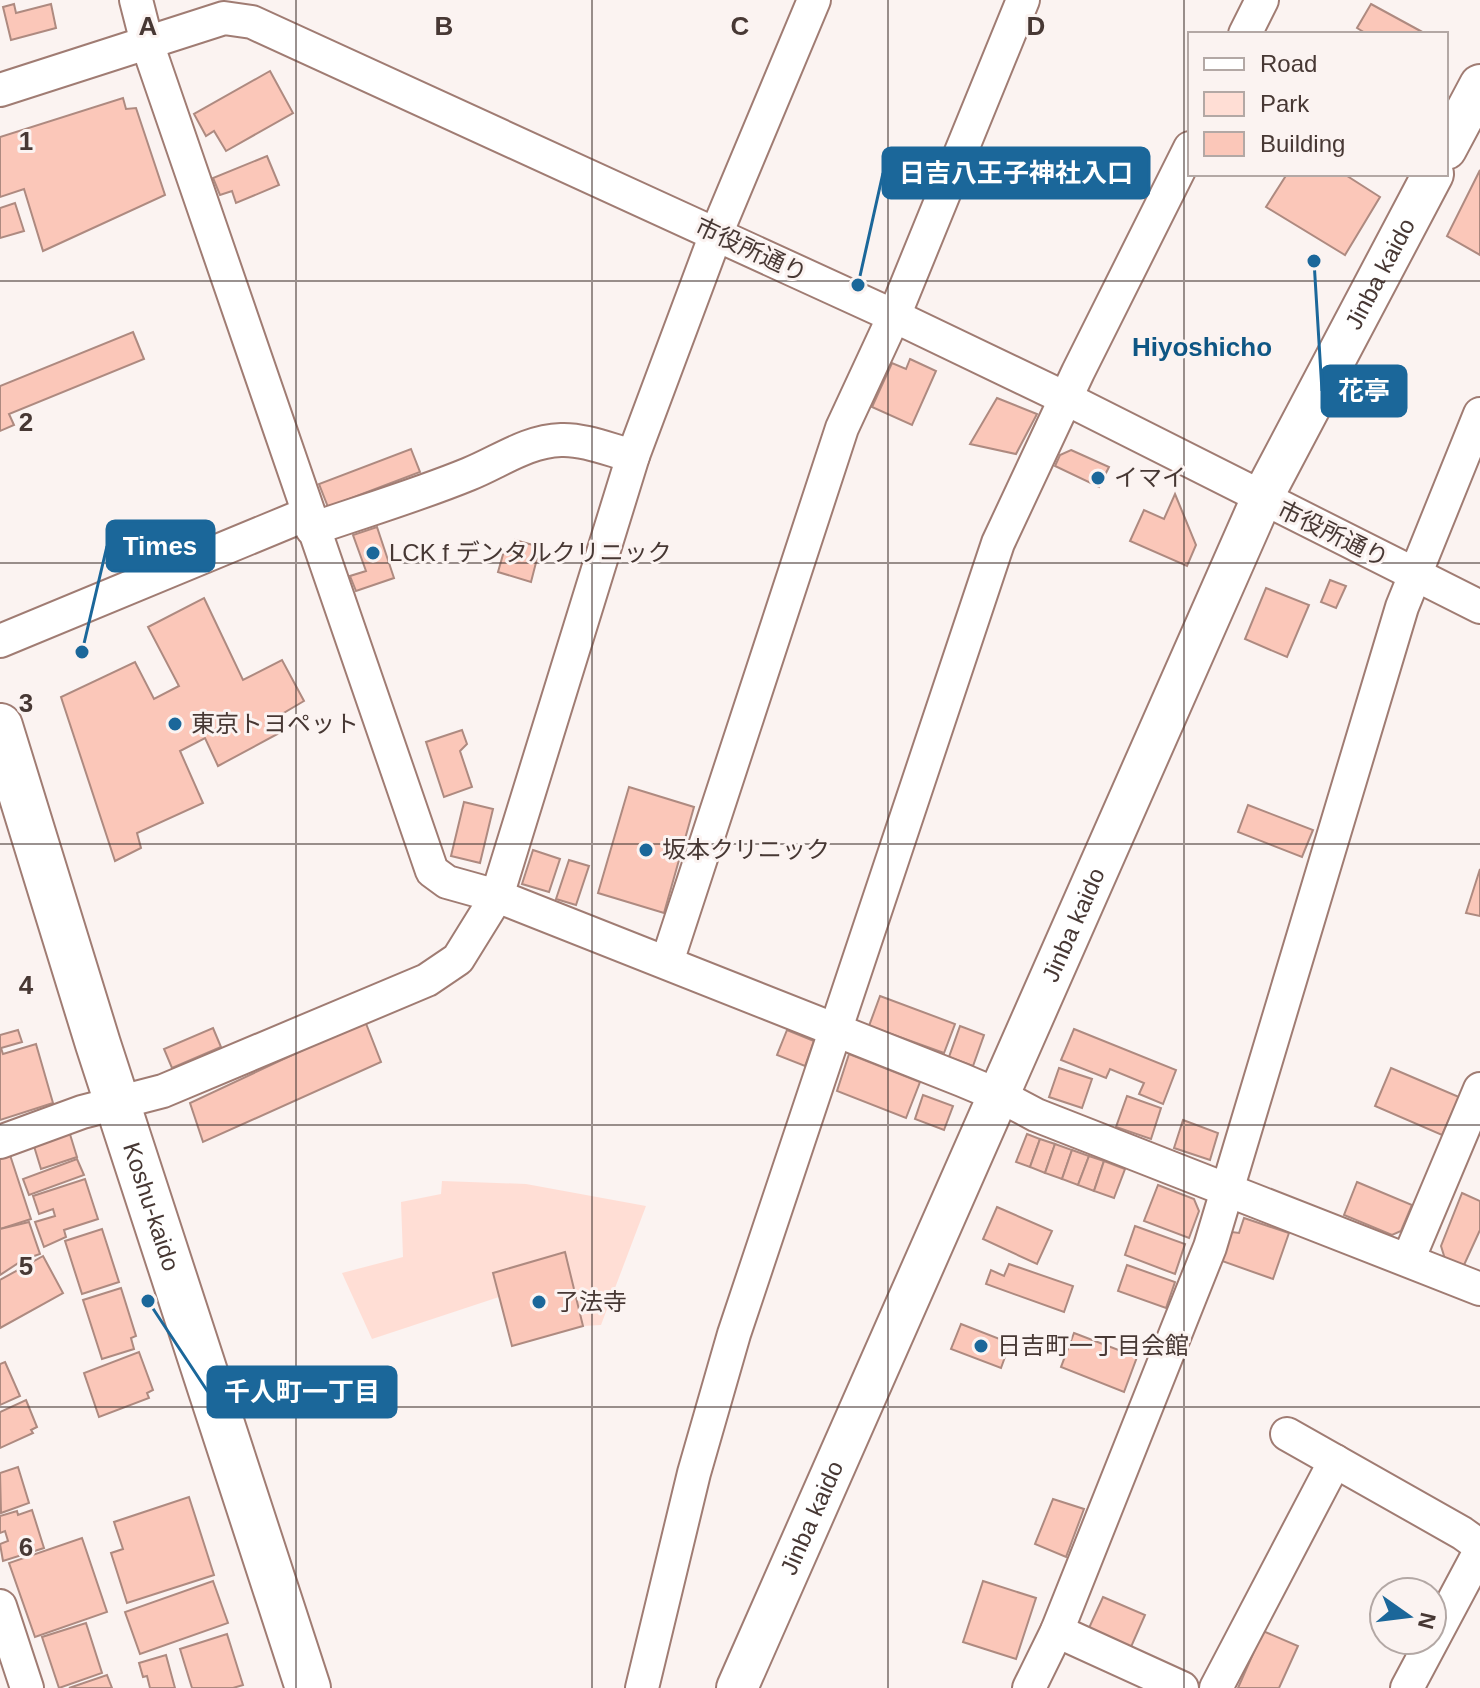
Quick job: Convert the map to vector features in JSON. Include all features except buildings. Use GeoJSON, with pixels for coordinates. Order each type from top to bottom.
{"type":"FeatureCollection","features":[{"type":"Feature","properties":{"kind":"highway","name":"Koshu-kaido"},"geometry":{"type":"LineString","coordinates":[[0,726],[300,1686]]}},
{"type":"Feature","properties":{"kind":"main road"},"geometry":{"type":"LineString","coordinates":[[1448,145],[1480,85]]}},
{"type":"Feature","properties":{"kind":"main road","name":"Jinba kaido"},"geometry":{"type":"LineString","coordinates":[[737,1688],[1262,498],[1432,176]]}},
{"type":"Feature","properties":{"kind":"street"},"geometry":{"type":"LineString","coordinates":[[136,0],[147,43],[432,871],[447,882],[497,896],[667,962],[1000,1096],[1036,1115],[1480,1289]]}},
{"type":"Feature","properties":{"kind":"street"},"geometry":{"type":"LineString","coordinates":[[224,18],[253,0]]}},
{"type":"Feature","properties":{"kind":"street"},"geometry":{"type":"LineString","coordinates":[[0,1142],[82,1112],[163,1091],[427,980],[458,959],[497,896],[633,456],[716,234],[814,0]]}},
{"type":"Feature","properties":{"kind":"street"},"geometry":{"type":"LineString","coordinates":[[667,962],[842,428],[894,316],[1023,0]]}},
{"type":"Feature","properties":{"kind":"street"},"geometry":{"type":"LineString","coordinates":[[1246,32],[1262,0]]}},
{"type":"Feature","properties":{"kind":"street","name":"市役所通り"},"geometry":{"type":"LineString","coordinates":[[0,90],[224,18],[252,22],[894,316],[1065,398],[1480,607]]}},
{"type":"Feature","properties":{"kind":"street"},"geometry":{"type":"LineString","coordinates":[[642,1688],[694,1473],[734,1334],[998,543],[1065,398],[1188,152]]}},
{"type":"Feature","properties":{"kind":"street"},"geometry":{"type":"LineString","coordinates":[[1029,1688],[1057,1631],[1210,1247],[1397,622],[1480,414]]}},
{"type":"Feature","properties":{"kind":"street"},"geometry":{"type":"LineString","coordinates":[[0,641],[310,522],[471,474],[508,454],[538,444],[562,439],[633,456]]}},
{"type":"Feature","properties":{"kind":"street"},"geometry":{"type":"LineString","coordinates":[[1408,1260],[1480,1089]]}},
{"type":"Feature","properties":{"kind":"street"},"geometry":{"type":"LineString","coordinates":[[1287,1434],[1462,1533],[1480,1548],[1407,1688]]}},
{"type":"Feature","properties":{"kind":"street"},"geometry":{"type":"LineString","coordinates":[[1216,1688],[1335,1461]]}},
{"type":"Feature","properties":{"kind":"street"},"geometry":{"type":"LineString","coordinates":[[0,1606],[27,1688]]}},
{"type":"Feature","properties":{"kind":"street"},"geometry":{"type":"LineString","coordinates":[[1057,1631],[1182,1688]]}},
{"type":"Feature","properties":{"kind":"green space"},"geometry":{"type":"Polygon","coordinates":[[[442,1181],[526,1184],[646,1206],[601,1325],[583,1326],[565,1252],[493,1273],[499,1297],[372,1339],[342,1273],[403,1257],[401,1202],[441,1194],[442,1181]]]}},
{"type":"Feature","properties":{"kind":"place","name":"花亭"},"geometry":{"type":"Point","coordinates":[1314,261]}},
{"type":"Feature","properties":{"kind":"place","name":"日吉八王子神社入口"},"geometry":{"type":"Point","coordinates":[858,285]}},
{"type":"Feature","properties":{"kind":"place","name":"イマイ"},"geometry":{"type":"Point","coordinates":[1098,478]}},
{"type":"Feature","properties":{"kind":"place","name":"LCK f デンタルクリニック"},"geometry":{"type":"Point","coordinates":[373,553]}},
{"type":"Feature","properties":{"kind":"place","name":"Times"},"geometry":{"type":"Point","coordinates":[82,652]}},
{"type":"Feature","properties":{"kind":"place","name":"東京トヨペット"},"geometry":{"type":"Point","coordinates":[175,724]}},
{"type":"Feature","properties":{"kind":"place","name":"坂本クリニック"},"geometry":{"type":"Point","coordinates":[646,850]}},
{"type":"Feature","properties":{"kind":"place","name":"千人町一丁目"},"geometry":{"type":"Point","coordinates":[148,1301]}},
{"type":"Feature","properties":{"kind":"place","name":"了法寺"},"geometry":{"type":"Point","coordinates":[539,1302]}},
{"type":"Feature","properties":{"kind":"place","name":"日吉町一丁目会館"},"geometry":{"type":"Point","coordinates":[981,1346]}},
{"type":"Feature","properties":{"kind":"district","name":"Hiyoshicho"},"geometry":{"type":"Point","coordinates":[1202,347]}}]}
